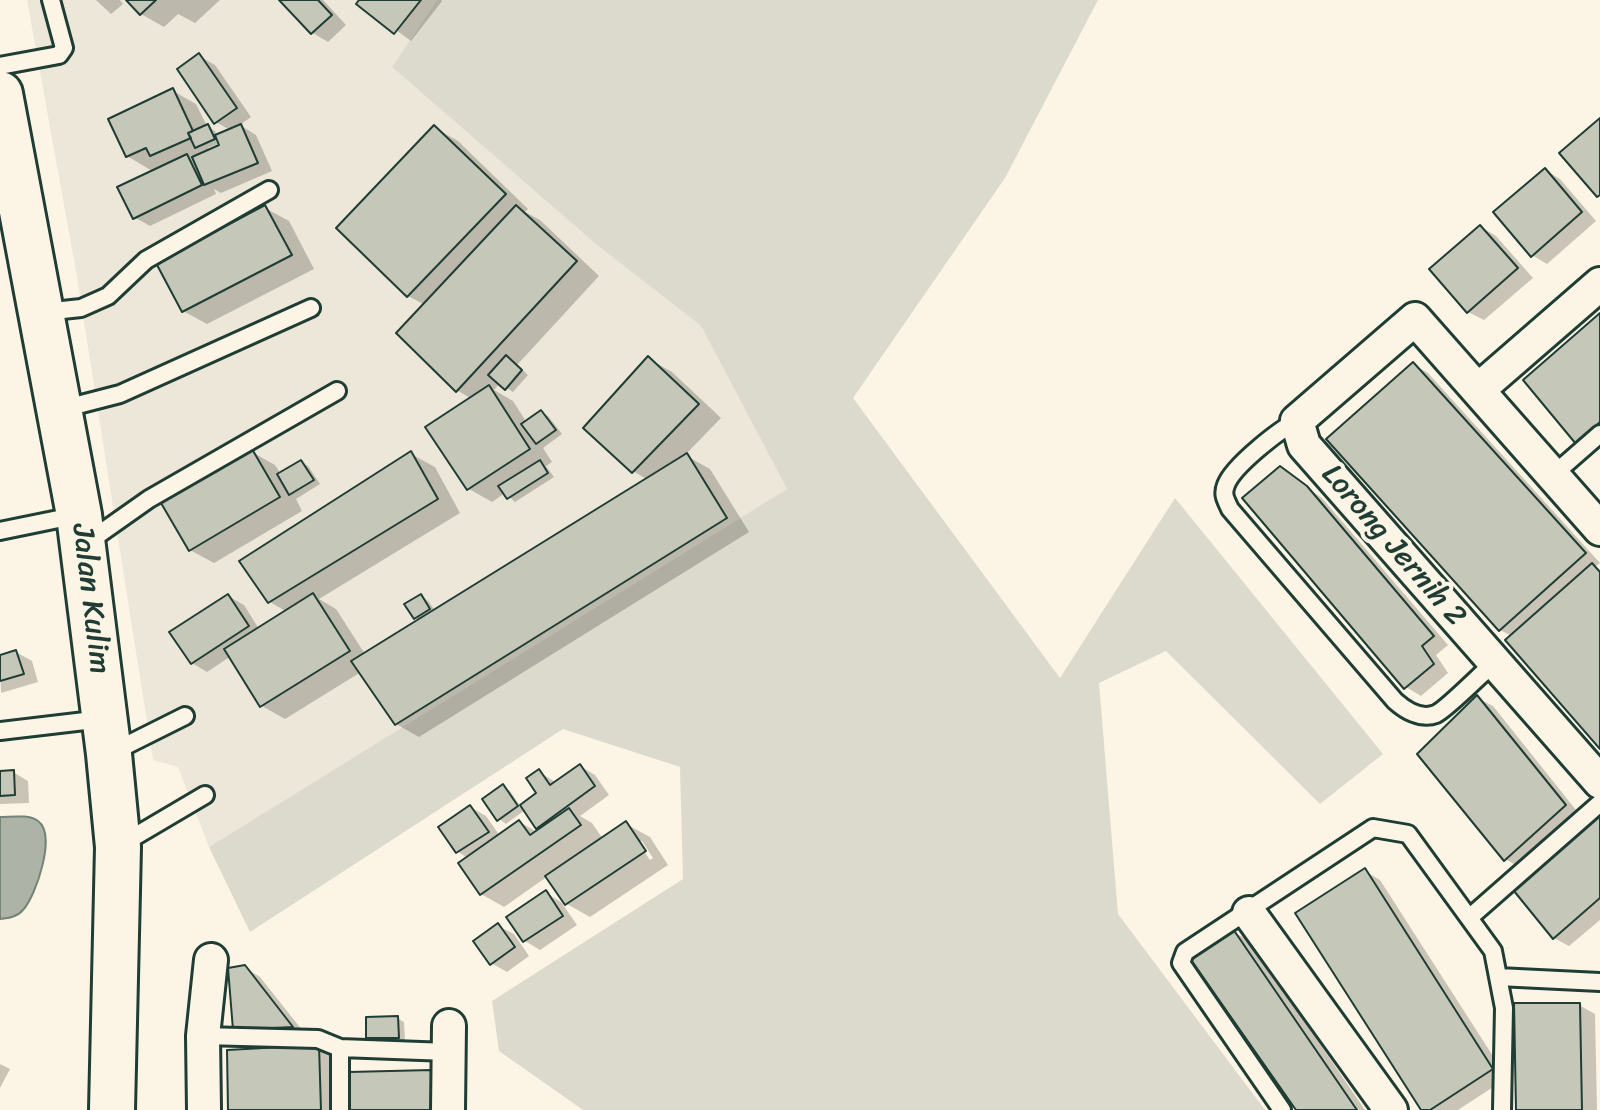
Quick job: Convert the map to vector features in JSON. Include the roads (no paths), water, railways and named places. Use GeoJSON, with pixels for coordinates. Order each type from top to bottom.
{"type":"FeatureCollection","features":[{"type":"Feature","properties":{"kind":"main road","name":"Jalan Kulim"},"geometry":{"type":"LineString","coordinates":[[0,94],[61,409],[81,530],[107,736],[118,847],[115,1100]]}},
{"type":"Feature","properties":{"kind":"street"},"geometry":{"type":"LineString","coordinates":[[1478,390],[1600,284]]}},
{"type":"Feature","properties":{"kind":"street"},"geometry":{"type":"LineString","coordinates":[[1297,421],[1415,319],[1600,529]]}},
{"type":"Feature","properties":{"kind":"street","name":"Lorong Jernih 2"},"geometry":{"type":"LineString","coordinates":[[1297,421],[1304,445],[1600,782]]}},
{"type":"Feature","properties":{"kind":"street"},"geometry":{"type":"LineString","coordinates":[[1249,913],[1391,1110]]}},
{"type":"Feature","properties":{"kind":"street"},"geometry":{"type":"LineString","coordinates":[[204,1110],[203,1036],[211,960]]}},
{"type":"Feature","properties":{"kind":"street"},"geometry":{"type":"LineString","coordinates":[[448,1039],[448,1110]]}},
{"type":"Feature","properties":{"kind":"lane"},"geometry":{"type":"LineString","coordinates":[[0,66],[62,52],[64,48],[51,0]]}},
{"type":"Feature","properties":{"kind":"lane"},"geometry":{"type":"LineString","coordinates":[[43,313],[81,308],[108,296],[146,260],[269,190]]}},
{"type":"Feature","properties":{"kind":"lane"},"geometry":{"type":"LineString","coordinates":[[61,409],[120,394],[311,308]]}},
{"type":"Feature","properties":{"kind":"lane"},"geometry":{"type":"LineString","coordinates":[[0,531],[81,530],[149,499],[337,391]]}},
{"type":"Feature","properties":{"kind":"lane"},"geometry":{"type":"LineString","coordinates":[[1297,421],[1233,472],[1224,496],[1230,509],[1395,701],[1407,711],[1435,714],[1495,662]]}},
{"type":"Feature","properties":{"kind":"lane"},"geometry":{"type":"LineString","coordinates":[[1553,475],[1600,434]]}},
{"type":"Feature","properties":{"kind":"lane"},"geometry":{"type":"LineString","coordinates":[[0,731],[107,736],[185,716]]}},
{"type":"Feature","properties":{"kind":"lane"},"geometry":{"type":"LineString","coordinates":[[118,847],[205,795]]}},
{"type":"Feature","properties":{"kind":"lane"},"geometry":{"type":"LineString","coordinates":[[1469,918],[1600,803]]}},
{"type":"Feature","properties":{"kind":"lane"},"geometry":{"type":"LineString","coordinates":[[1282,1110],[1181,963],[1185,952],[1249,913],[1373,828],[1408,834],[1493,951],[1504,1008],[1502,1110]]}},
{"type":"Feature","properties":{"kind":"lane"},"geometry":{"type":"LineString","coordinates":[[1498,977],[1600,982]]}},
{"type":"Feature","properties":{"kind":"lane"},"geometry":{"type":"LineString","coordinates":[[203,1036],[318,1039],[340,1048],[448,1039]]}},
{"type":"Feature","properties":{"kind":"lane"},"geometry":{"type":"LineString","coordinates":[[340,1048],[340,1110]]}}]}
